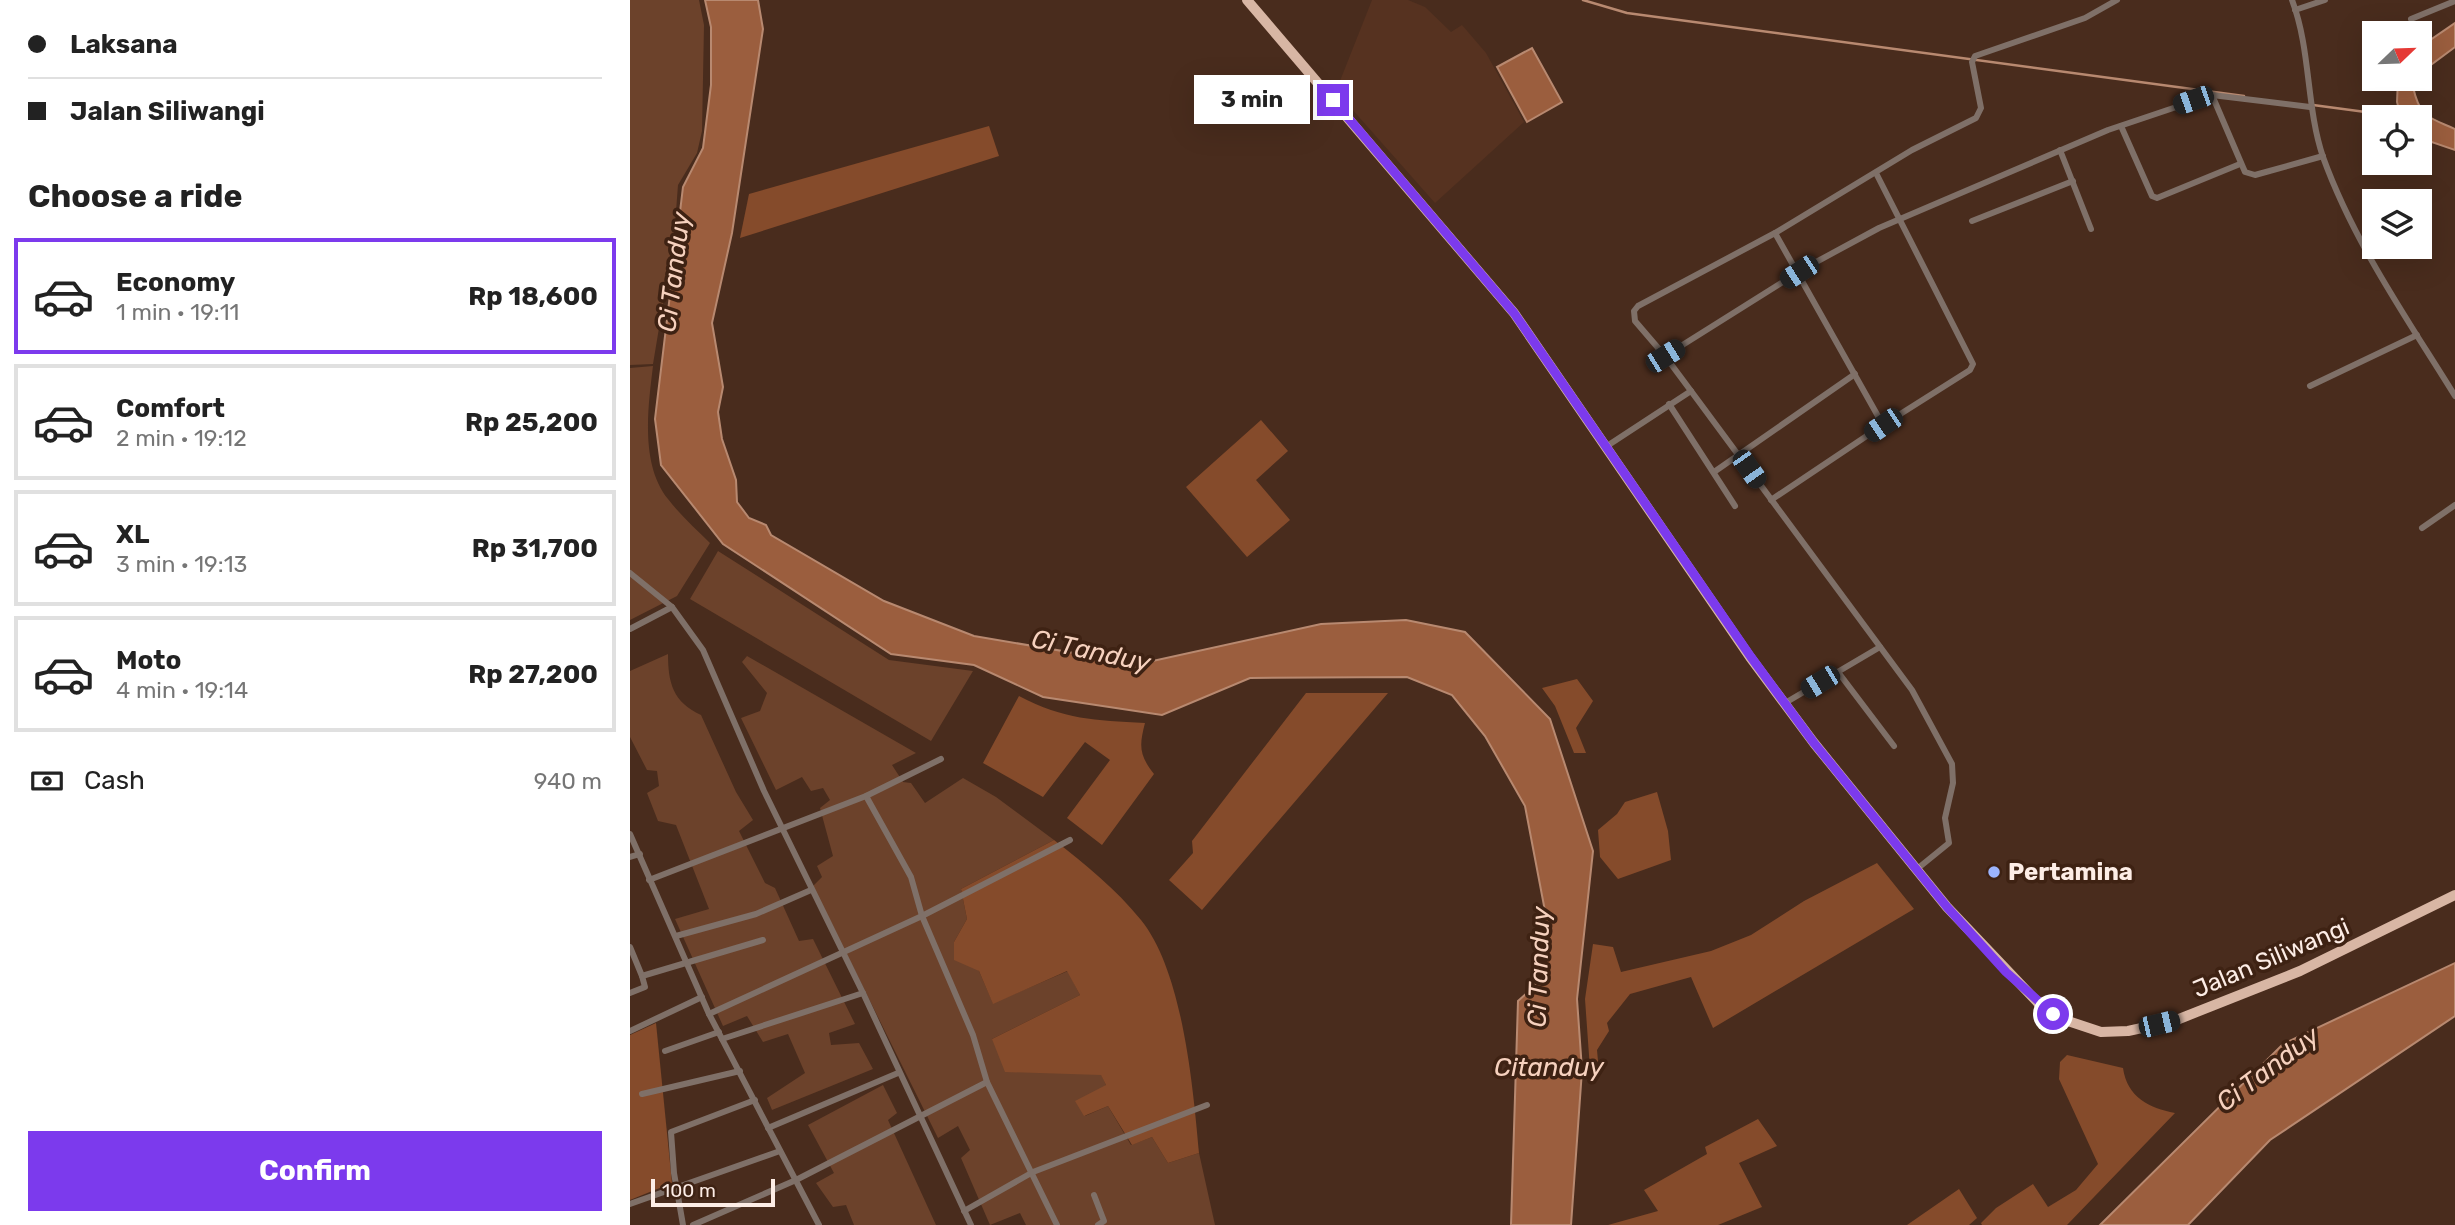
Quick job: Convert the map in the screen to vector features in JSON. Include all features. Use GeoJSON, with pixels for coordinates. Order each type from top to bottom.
{"type":"FeatureCollection","features":[{"type":"Feature","properties":{"kind":"highway","name":"Jalan Siliwangi"},"geometry":{"type":"LineString","coordinates":[[1247,0],[1514,313],[1785,704],[1917,869],[2006,972],[2042,1007],[2065,1020],[2101,1031],[2128,1031],[2187,1016],[2300,971],[2455,895]]}},
{"type":"Feature","properties":{"kind":"street"},"geometry":{"type":"LineString","coordinates":[[1917,869],[1948,843],[1945,811],[1954,772],[1912,690],[1665,356],[1635,321],[1634,311],[1776,233],[1980,115],[1973,59],[2085,18],[2117,0]]}},
{"type":"Feature","properties":{"kind":"street"},"geometry":{"type":"LineString","coordinates":[[2292,0],[2311,107],[2323,156],[2344,207],[2455,396]]}},
{"type":"Feature","properties":{"kind":"street"},"geometry":{"type":"LineString","coordinates":[[2295,10],[2325,0]]}},
{"type":"Feature","properties":{"kind":"street"},"geometry":{"type":"LineString","coordinates":[[2411,19],[2455,1]]}},
{"type":"Feature","properties":{"kind":"street"},"geometry":{"type":"LineString","coordinates":[[1665,356],[1799,272],[1899,218],[2121,126],[2212,95],[2311,107]]}},
{"type":"Feature","properties":{"kind":"street"},"geometry":{"type":"LineString","coordinates":[[2212,95],[2245,172],[2255,175],[2323,156]]}},
{"type":"Feature","properties":{"kind":"street"},"geometry":{"type":"LineString","coordinates":[[2121,126],[2151,196],[2157,198],[2240,164]]}},
{"type":"Feature","properties":{"kind":"street"},"geometry":{"type":"LineString","coordinates":[[2060,150],[2091,229]]}},
{"type":"Feature","properties":{"kind":"street"},"geometry":{"type":"LineString","coordinates":[[1771,500],[1970,370],[1973,364],[1876,173]]}},
{"type":"Feature","properties":{"kind":"street"},"geometry":{"type":"LineString","coordinates":[[1972,221],[2073,181]]}},
{"type":"Feature","properties":{"kind":"street"},"geometry":{"type":"LineString","coordinates":[[1776,233],[1883,425]]}},
{"type":"Feature","properties":{"kind":"street"},"geometry":{"type":"LineString","coordinates":[[2310,386],[2417,335]]}},
{"type":"Feature","properties":{"kind":"street"},"geometry":{"type":"LineString","coordinates":[[1714,472],[1854,374]]}},
{"type":"Feature","properties":{"kind":"street"},"geometry":{"type":"LineString","coordinates":[[1607,446],[1691,391]]}},
{"type":"Feature","properties":{"kind":"street"},"geometry":{"type":"LineString","coordinates":[[1669,404],[1735,506]]}},
{"type":"Feature","properties":{"kind":"street"},"geometry":{"type":"LineString","coordinates":[[2422,528],[2455,506]]}},
{"type":"Feature","properties":{"kind":"street"},"geometry":{"type":"LineString","coordinates":[[630,573],[672,607],[703,650],[811,890],[863,993],[971,1225]]}},
{"type":"Feature","properties":{"kind":"street"},"geometry":{"type":"LineString","coordinates":[[630,629],[672,607]]}},
{"type":"Feature","properties":{"kind":"street"},"geometry":{"type":"LineString","coordinates":[[1785,704],[1880,647]]}},
{"type":"Feature","properties":{"kind":"street"},"geometry":{"type":"LineString","coordinates":[[1838,672],[1894,746]]}},
{"type":"Feature","properties":{"kind":"street"},"geometry":{"type":"LineString","coordinates":[[649,880],[784,830],[866,796],[941,759]]}},
{"type":"Feature","properties":{"kind":"street"},"geometry":{"type":"LineString","coordinates":[[866,796],[911,877],[922,916],[973,1035],[987,1082],[1057,1225]]}},
{"type":"Feature","properties":{"kind":"street"},"geometry":{"type":"LineString","coordinates":[[630,834],[709,1014],[818,1225]]}},
{"type":"Feature","properties":{"kind":"street"},"geometry":{"type":"LineString","coordinates":[[709,1014],[922,916],[1070,840]]}},
{"type":"Feature","properties":{"kind":"street"},"geometry":{"type":"LineString","coordinates":[[630,857],[640,854]]}},
{"type":"Feature","properties":{"kind":"street"},"geometry":{"type":"LineString","coordinates":[[676,936],[756,914],[811,890]]}},
{"type":"Feature","properties":{"kind":"street"},"geometry":{"type":"LineString","coordinates":[[642,976],[763,940]]}},
{"type":"Feature","properties":{"kind":"street"},"geometry":{"type":"LineString","coordinates":[[630,947],[645,986],[630,993]]}},
{"type":"Feature","properties":{"kind":"street"},"geometry":{"type":"LineString","coordinates":[[665,1051],[863,993]]}},
{"type":"Feature","properties":{"kind":"street"},"geometry":{"type":"LineString","coordinates":[[630,1031],[702,997]]}},
{"type":"Feature","properties":{"kind":"street"},"geometry":{"type":"LineString","coordinates":[[642,1094],[740,1071]]}},
{"type":"Feature","properties":{"kind":"street"},"geometry":{"type":"LineString","coordinates":[[768,1128],[898,1073]]}},
{"type":"Feature","properties":{"kind":"street"},"geometry":{"type":"LineString","coordinates":[[693,1225],[796,1180],[987,1082]]}},
{"type":"Feature","properties":{"kind":"street"},"geometry":{"type":"LineString","coordinates":[[683,1225],[676,1186],[672,1131],[755,1100]]}},
{"type":"Feature","properties":{"kind":"street"},"geometry":{"type":"LineString","coordinates":[[964,1211],[1033,1172],[1207,1105]]}},
{"type":"Feature","properties":{"kind":"street"},"geometry":{"type":"LineString","coordinates":[[630,1204],[780,1151]]}},
{"type":"Feature","properties":{"kind":"street"},"geometry":{"type":"LineString","coordinates":[[1094,1195],[1104,1219],[1098,1225]]}},
{"type":"Feature","properties":{"kind":"shaded area"},"geometry":{"type":"Polygon","coordinates":[[[630,0],[699,0],[704,25],[702,131],[697,153],[678,185],[674,238],[653,364],[630,365],[630,0]]]}},
{"type":"Feature","properties":{"kind":"shaded area"},"geometry":{"type":"Polygon","coordinates":[[[1372,0],[1408,0],[1425,7],[1451,32],[1462,25],[1486,53],[1524,122],[1435,203],[1336,91],[1372,0]]]}},
{"type":"Feature","properties":{"kind":"shaded area"},"geometry":{"type":"Polygon","coordinates":[[[989,126],[999,156],[740,238],[749,194],[989,126]]]}},
{"type":"Feature","properties":{"kind":"shaded area"},"geometry":{"type":"Polygon","coordinates":[[[653,366],[648,435],[653,469],[668,499],[710,543],[677,596],[630,620],[630,368],[653,366]]]}},
{"type":"Feature","properties":{"kind":"shaded area"},"geometry":{"type":"Polygon","coordinates":[[[1261,420],[1288,451],[1256,480],[1290,520],[1247,557],[1186,487],[1261,420]]]}},
{"type":"Feature","properties":{"kind":"shaded area"},"geometry":{"type":"Polygon","coordinates":[[[718,551],[889,660],[973,671],[931,741],[690,599],[718,551]]]}},
{"type":"Feature","properties":{"kind":"shaded area"},"geometry":{"type":"Polygon","coordinates":[[[668,654],[671,683],[678,698],[701,715],[736,792],[753,820],[739,831],[765,883],[775,888],[799,941],[813,939],[855,1024],[829,1033],[831,1045],[859,1043],[873,1069],[772,1110],[767,1098],[805,1073],[788,1034],[763,1042],[747,1016],[723,1026],[675,919],[709,909],[676,825],[658,821],[647,793],[659,786],[657,771],[647,770],[630,737],[630,671],[668,654]]]}},
{"type":"Feature","properties":{"kind":"shaded area"},"geometry":{"type":"Polygon","coordinates":[[[747,656],[916,753],[892,765],[903,782],[911,783],[925,803],[963,778],[996,797],[1054,840],[961,889],[967,919],[954,942],[979,971],[993,1003],[1068,971],[1080,995],[992,1039],[1101,1074],[1106,1085],[1085,1116],[1108,1106],[1131,1145],[1152,1137],[1168,1163],[1199,1153],[1215,1225],[1026,1225],[1020,1213],[990,1225],[961,1158],[970,1150],[958,1126],[938,1138],[813,886],[822,877],[817,866],[833,856],[820,808],[830,800],[823,788],[811,791],[802,777],[776,790],[741,718],[760,711],[767,693],[742,662],[747,656]]]}},
{"type":"Feature","properties":{"kind":"shaded area"},"geometry":{"type":"Polygon","coordinates":[[[1577,679],[1593,701],[1576,728],[1586,753],[1574,753],[1555,706],[1542,688],[1577,679]]]}},
{"type":"Feature","properties":{"kind":"shaded area"},"geometry":{"type":"Polygon","coordinates":[[[1306,693],[1388,693],[1202,910],[1169,880],[1193,853],[1192,841],[1306,693]]]}},
{"type":"Feature","properties":{"kind":"shaded area"},"geometry":{"type":"Polygon","coordinates":[[[1019,696],[1066,714],[1145,723],[1142,750],[1145,761],[1154,774],[1102,845],[1067,818],[1110,760],[1085,742],[1043,797],[983,763],[1019,696]]]}},
{"type":"Feature","properties":{"kind":"shaded area"},"geometry":{"type":"Polygon","coordinates":[[[1657,792],[1668,831],[1671,860],[1618,879],[1600,857],[1598,830],[1617,814],[1625,802],[1657,792]]]}},
{"type":"Feature","properties":{"kind":"shaded area"},"geometry":{"type":"Polygon","coordinates":[[[1054,840],[1121,898],[1141,920],[1155,942],[1167,969],[1184,1031],[1199,1153],[1168,1163],[1152,1137],[1132,1145],[1108,1106],[1084,1116],[1075,1101],[1106,1085],[1101,1075],[1005,1072],[992,1039],[1080,995],[1067,971],[993,1004],[979,971],[954,960],[954,942],[967,919],[961,889],[1054,840]]]}},
{"type":"Feature","properties":{"kind":"shaded area"},"geometry":{"type":"Polygon","coordinates":[[[1877,863],[1914,909],[1713,1028],[1691,977],[1630,994],[1607,1023],[1609,1031],[1597,1050],[1598,1061],[1590,1069],[1585,999],[1593,944],[1613,947],[1621,972],[1711,951],[1751,935],[1804,901],[1877,863]]]}},
{"type":"Feature","properties":{"kind":"shaded area"},"geometry":{"type":"Polygon","coordinates":[[[656,1023],[672,1183],[630,1200],[630,1035],[656,1023]]]}},
{"type":"Feature","properties":{"kind":"shaded area"},"geometry":{"type":"Polygon","coordinates":[[[2067,1055],[2123,1068],[2134,1094],[2156,1108],[2175,1113],[2067,1225],[1982,1225],[1996,1208],[2033,1184],[2048,1207],[2076,1190],[2098,1164],[2059,1079],[2060,1062],[2067,1055]]]}},
{"type":"Feature","properties":{"kind":"shaded area"},"geometry":{"type":"Polygon","coordinates":[[[883,1085],[897,1113],[888,1120],[936,1225],[854,1225],[846,1205],[833,1207],[816,1183],[834,1173],[808,1125],[883,1085]]]}},
{"type":"Feature","properties":{"kind":"shaded area"},"geometry":{"type":"Polygon","coordinates":[[[1758,1119],[1777,1146],[1739,1163],[1762,1207],[1718,1225],[1608,1225],[1658,1211],[1644,1190],[1707,1154],[1705,1147],[1758,1119]]]}},
{"type":"Feature","properties":{"kind":"shaded area"},"geometry":{"type":"Polygon","coordinates":[[[1959,1189],[1977,1218],[1969,1225],[1907,1225],[1959,1189]]]}},
{"type":"Feature","properties":{"kind":"water","name":"Citanduy"},"geometry":{"type":"Polygon","coordinates":[[[705,0],[758,0],[763,29],[732,233],[712,323],[723,387],[718,412],[722,439],[736,480],[737,502],[749,518],[766,525],[771,535],[884,601],[974,636],[1139,664],[1321,624],[1406,620],[1465,632],[1550,719],[1593,851],[1577,999],[1582,1070],[1571,1225],[1511,1225],[1518,1001],[1535,986],[1545,911],[1525,806],[1485,736],[1452,695],[1407,677],[1250,678],[1162,715],[1043,697],[974,665],[891,654],[723,544],[661,465],[655,419],[683,187],[703,148],[711,85],[711,27],[705,0]]]}},
{"type":"Feature","properties":{"kind":"water"},"geometry":{"type":"Polygon","coordinates":[[[2455,23],[2455,47],[2432,64],[2432,39],[2455,23]]]}},
{"type":"Feature","properties":{"kind":"water"},"geometry":{"type":"Polygon","coordinates":[[[1532,48],[1562,102],[1527,122],[1497,67],[1532,48]]]}},
{"type":"Feature","properties":{"kind":"water"},"geometry":{"type":"Polygon","coordinates":[[[2397,91],[2414,91],[2419,105],[2398,105],[2397,91]]]}},
{"type":"Feature","properties":{"kind":"water"},"geometry":{"type":"Polygon","coordinates":[[[2432,119],[2455,129],[2455,150],[2432,142],[2432,119]]]}},
{"type":"Feature","properties":{"kind":"water","name":"Ci Tanduy"},"geometry":{"type":"Polygon","coordinates":[[[2455,963],[2455,1016],[2270,1140],[2188,1225],[2100,1225],[2283,1044],[2455,963]]]}},
{"type":"Feature","properties":{"kind":"waterway"},"geometry":{"type":"LineString","coordinates":[[1583,0],[1627,13],[2244,96]]}},
{"type":"Feature","properties":{"kind":"waterway"},"geometry":{"type":"LineString","coordinates":[[2313,105],[2362,112]]}},
{"type":"Feature","properties":{"kind":"place","name":"Pertamina"},"geometry":{"type":"Point","coordinates":[1994,872]}},
{"type":"Feature","properties":{"kind":"route"},"geometry":{"type":"LineString","coordinates":[[1333,100],[1452,236],[1514,313],[1751,657],[1814,743],[1947,907],[2006,972],[2042,1007],[2053,1014]]}}]}
